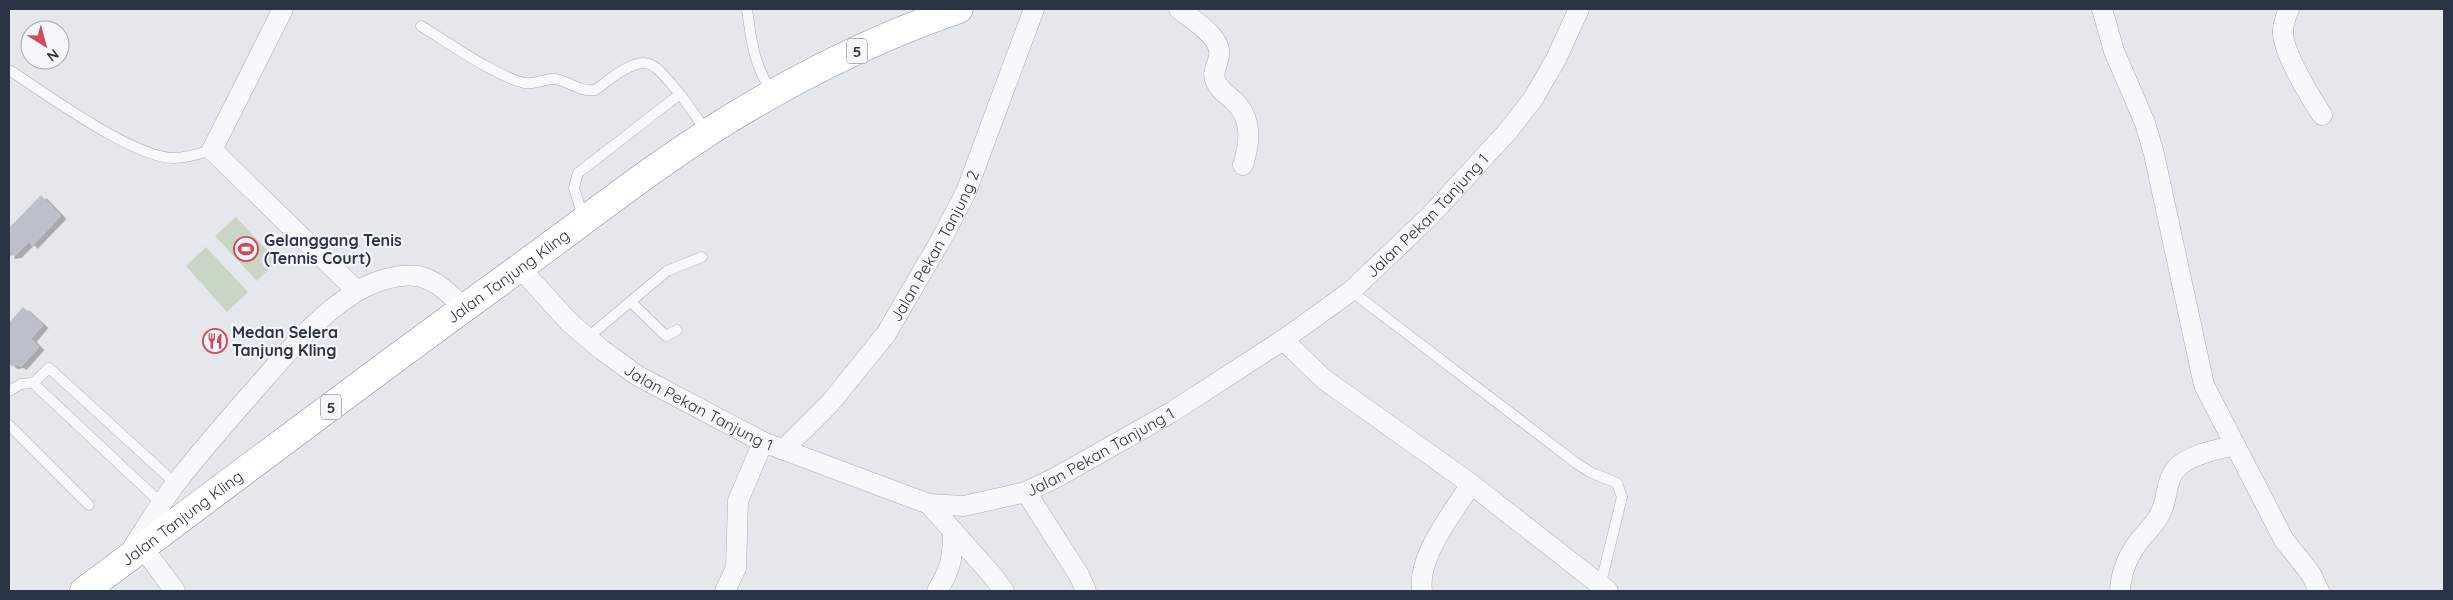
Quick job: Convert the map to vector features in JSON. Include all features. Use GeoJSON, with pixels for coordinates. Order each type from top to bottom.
{"type":"FeatureCollection","features":[{"type":"Feature","properties":{"kind":"highway","name":"Jalan Tanjung Kling"},"geometry":{"type":"LineString","coordinates":[[84,591],[464,308],[708,132],[773,93],[891,35],[960,9]]}},
{"type":"Feature","properties":{"kind":"street"},"geometry":{"type":"LineString","coordinates":[[283,9],[212,150],[357,291]]}},
{"type":"Feature","properties":{"kind":"street","name":"Jalan Pekan Tanjung 2"},"geometry":{"type":"LineString","coordinates":[[783,450],[831,402],[886,334],[942,238],[966,192],[1034,9]]}},
{"type":"Feature","properties":{"kind":"street"},"geometry":{"type":"LineString","coordinates":[[1178,9],[1213,37],[1219,46],[1220,54],[1214,73],[1216,82],[1239,106],[1246,119],[1249,133],[1248,148],[1243,165]]}},
{"type":"Feature","properties":{"kind":"street","name":"Jalan Pekan Tanjung 1"},"geometry":{"type":"LineString","coordinates":[[520,268],[570,323],[638,376],[763,442],[929,504],[964,506],[1026,492],[1057,477],[1172,412],[1283,340],[1351,291],[1428,217],[1508,131],[1532,99],[1556,59],[1579,9]]}},
{"type":"Feature","properties":{"kind":"street"},"geometry":{"type":"LineString","coordinates":[[2102,9],[2114,51],[2145,123],[2154,154],[2204,385],[2284,540],[2312,574],[2320,591]]}},
{"type":"Feature","properties":{"kind":"street"},"geometry":{"type":"LineString","coordinates":[[2288,9],[2284,24],[2284,40],[2308,92],[2322,115]]}},
{"type":"Feature","properties":{"kind":"street"},"geometry":{"type":"LineString","coordinates":[[175,591],[133,555],[162,504],[176,484],[223,425],[308,330],[357,291],[397,277],[417,276],[434,282],[464,308]]}},
{"type":"Feature","properties":{"kind":"street"},"geometry":{"type":"LineString","coordinates":[[1283,340],[1325,380],[1471,484],[1604,589]]}},
{"type":"Feature","properties":{"kind":"street"},"geometry":{"type":"LineString","coordinates":[[725,591],[736,568],[738,501],[763,442]]}},
{"type":"Feature","properties":{"kind":"street"},"geometry":{"type":"LineString","coordinates":[[2120,591],[2124,569],[2132,551],[2156,522],[2163,507],[2170,478],[2179,466],[2193,457],[2235,445]]}},
{"type":"Feature","properties":{"kind":"street"},"geometry":{"type":"LineString","coordinates":[[1422,591],[1420,579],[1425,560],[1471,484]]}},
{"type":"Feature","properties":{"kind":"street"},"geometry":{"type":"LineString","coordinates":[[1026,492],[1079,575],[1086,591]]}},
{"type":"Feature","properties":{"kind":"street"},"geometry":{"type":"LineString","coordinates":[[929,504],[1004,591]]}},
{"type":"Feature","properties":{"kind":"street"},"geometry":{"type":"LineString","coordinates":[[937,591],[948,574],[953,531]]}},
{"type":"Feature","properties":{"kind":"lane"},"geometry":{"type":"LineString","coordinates":[[747,9],[752,51],[762,77],[773,93]]}},
{"type":"Feature","properties":{"kind":"lane"},"geometry":{"type":"LineString","coordinates":[[421,26],[495,70],[524,83],[555,79],[576,88],[595,90],[632,64],[641,62],[655,67],[680,94],[708,132]]}},
{"type":"Feature","properties":{"kind":"lane"},"geometry":{"type":"LineString","coordinates":[[9,70],[130,145],[145,151],[173,158],[192,157],[212,150]]}},
{"type":"Feature","properties":{"kind":"lane"},"geometry":{"type":"LineString","coordinates":[[584,221],[574,188],[578,173],[680,94]]}},
{"type":"Feature","properties":{"kind":"lane"},"geometry":{"type":"LineString","coordinates":[[587,338],[668,271],[702,257]]}},
{"type":"Feature","properties":{"kind":"lane"},"geometry":{"type":"LineString","coordinates":[[1351,291],[1576,463],[1590,472],[1617,483],[1622,497],[1604,589]]}},
{"type":"Feature","properties":{"kind":"lane"},"geometry":{"type":"LineString","coordinates":[[631,302],[666,336],[677,330]]}},
{"type":"Feature","properties":{"kind":"lane"},"geometry":{"type":"LineString","coordinates":[[9,391],[21,384],[33,383],[49,368],[176,484]]}},
{"type":"Feature","properties":{"kind":"lane"},"geometry":{"type":"LineString","coordinates":[[33,383],[162,504]]}},
{"type":"Feature","properties":{"kind":"lane"},"geometry":{"type":"LineString","coordinates":[[9,424],[89,505]]}},
{"type":"Feature","properties":{"kind":"green space","name":"Gelanggang Tenis (Tennis Court)"},"geometry":{"type":"Polygon","coordinates":[[[236,217],[277,261],[257,281],[215,236],[236,217]]]}},
{"type":"Feature","properties":{"kind":"green space"},"geometry":{"type":"Polygon","coordinates":[[[206,247],[248,292],[227,312],[186,266],[206,247]]]}},
{"type":"Feature","properties":{"kind":"building"},"geometry":{"type":"Polygon","coordinates":[[[41,195],[61,216],[32,246],[29,242],[16,255],[9,256],[9,234],[11,232],[9,228],[41,195]]]}},
{"type":"Feature","properties":{"kind":"building"},"geometry":{"type":"Polygon","coordinates":[[[23,307],[43,325],[31,339],[39,347],[21,367],[9,364],[9,323],[23,307]]]}},
{"type":"Feature","properties":{"kind":"place","name":"Gelanggang Tenis (Tennis Court)"},"geometry":{"type":"Point","coordinates":[246,249]}},
{"type":"Feature","properties":{"kind":"place","name":"Medan Selera Tanjung Kling"},"geometry":{"type":"Point","coordinates":[215,341]}}]}
